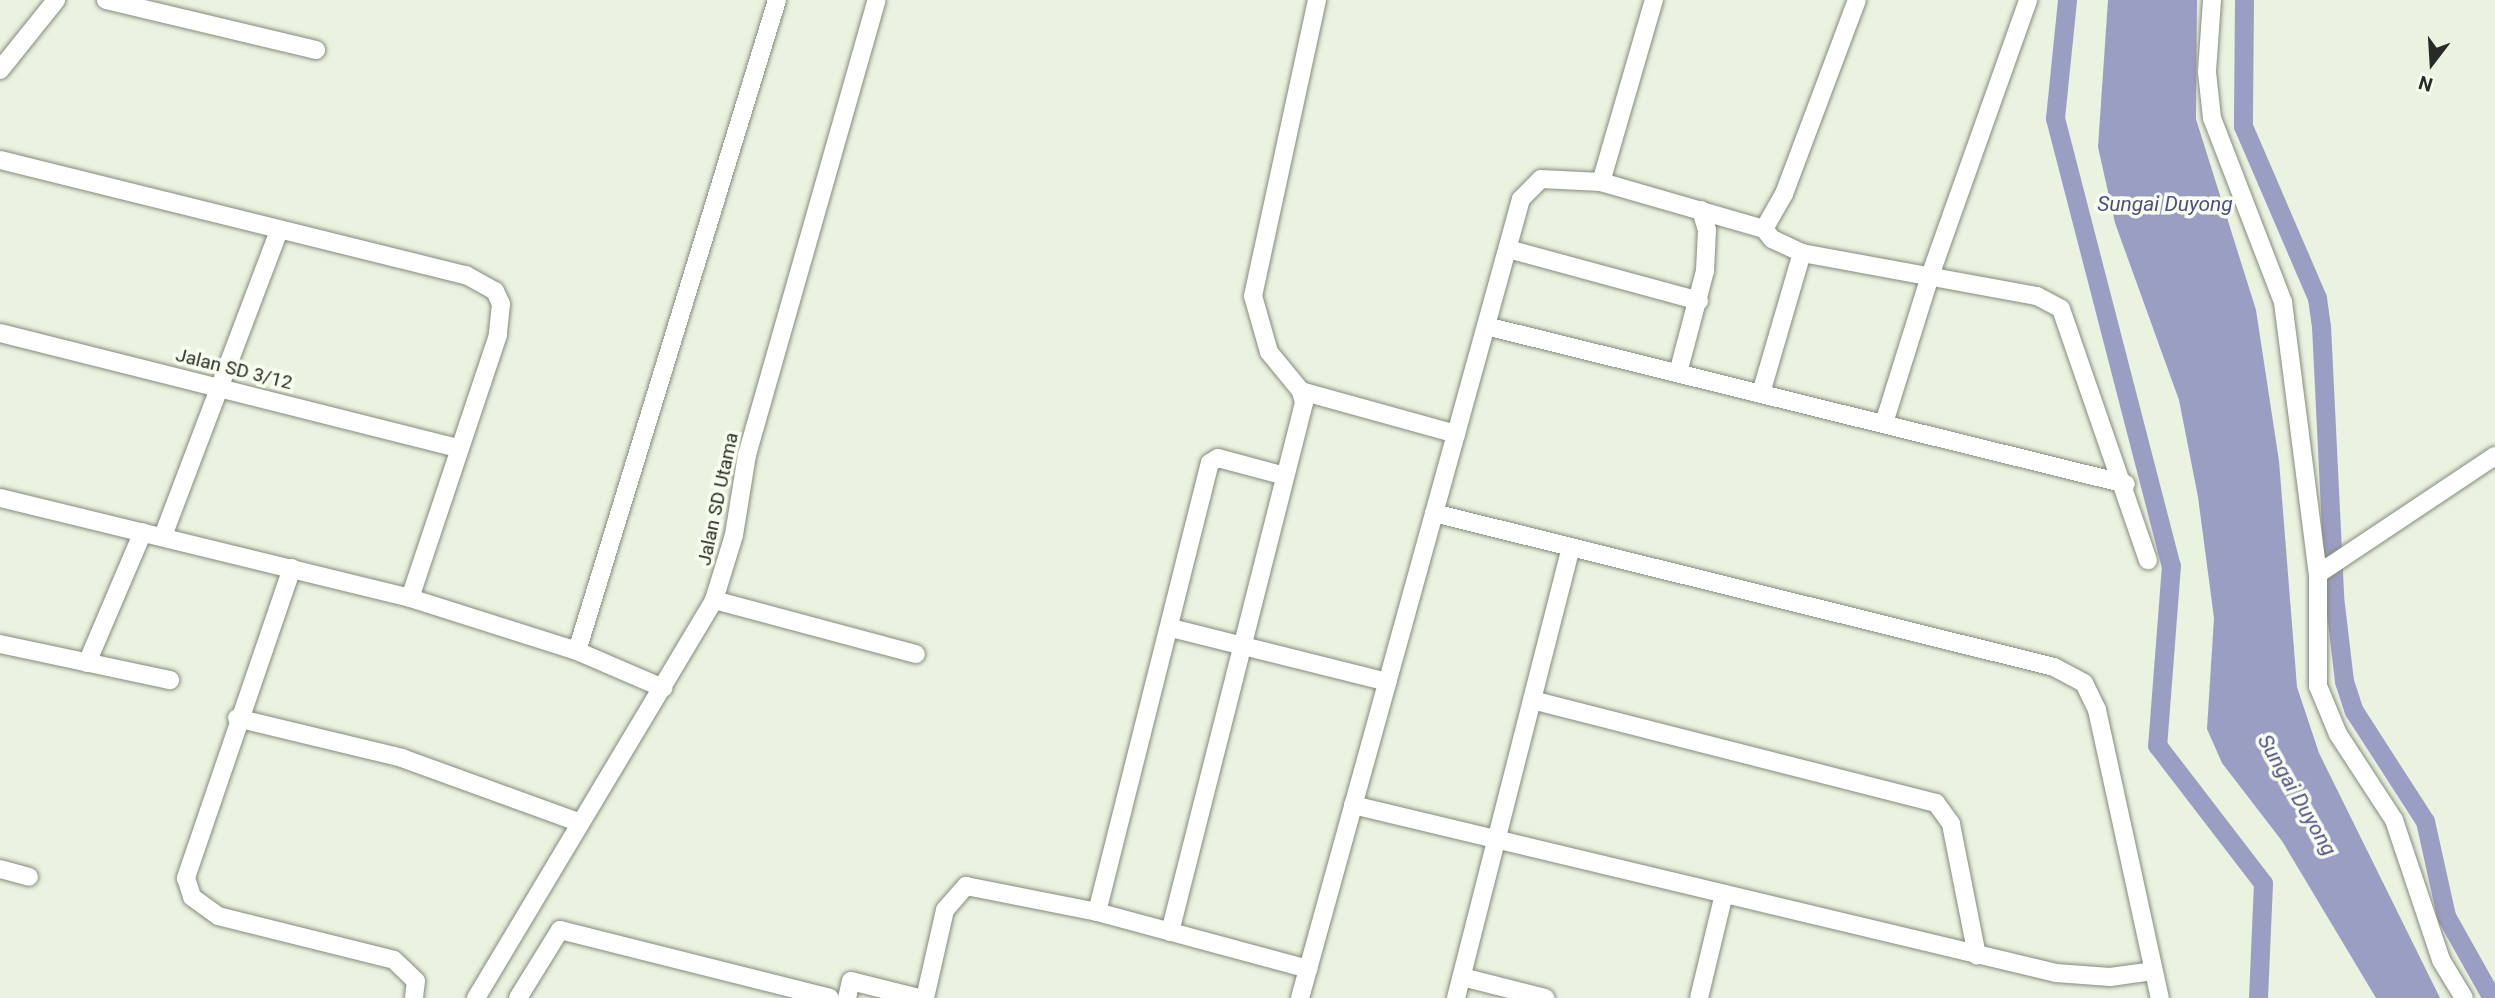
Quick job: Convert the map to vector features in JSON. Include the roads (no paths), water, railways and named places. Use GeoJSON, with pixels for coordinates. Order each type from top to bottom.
{"type":"FeatureCollection","features":[{"type":"Feature","properties":{"kind":"street"},"geometry":{"type":"LineString","coordinates":[[0,70],[56,0]]}},
{"type":"Feature","properties":{"kind":"street"},"geometry":{"type":"LineString","coordinates":[[106,0],[316,50]]}},
{"type":"Feature","properties":{"kind":"street"},"geometry":{"type":"LineString","coordinates":[[577,652],[776,0]]}},
{"type":"Feature","properties":{"kind":"street","name":"Jalan SD Utama"},"geometry":{"type":"LineString","coordinates":[[476,998],[714,600],[734,535],[747,455],[877,0]]}},
{"type":"Feature","properties":{"kind":"street"},"geometry":{"type":"LineString","coordinates":[[1170,932],[1304,403],[1301,391],[1269,352],[1253,296],[1317,0]]}},
{"type":"Feature","properties":{"kind":"street"},"geometry":{"type":"LineString","coordinates":[[1601,182],[1654,0]]}},
{"type":"Feature","properties":{"kind":"street"},"geometry":{"type":"LineString","coordinates":[[1764,229],[1784,194],[1857,0]]}},
{"type":"Feature","properties":{"kind":"street"},"geometry":{"type":"LineString","coordinates":[[1884,423],[1931,273],[2028,0]]}},
{"type":"Feature","properties":{"kind":"street"},"geometry":{"type":"LineString","coordinates":[[2212,0],[2207,72],[2211,118],[2283,302],[2323,570],[2318,686],[2338,734],[2395,820],[2441,960],[2464,998]]}},
{"type":"Feature","properties":{"kind":"street"},"geometry":{"type":"LineString","coordinates":[[0,160],[466,275],[495,291],[500,304],[498,335],[457,448],[410,598]]}},
{"type":"Feature","properties":{"kind":"street"},"geometry":{"type":"LineString","coordinates":[[1300,998],[1508,249],[1529,186],[1541,179],[1601,182],[1764,229],[1772,239],[1802,253],[1931,273],[2037,296],[2061,309],[2126,484],[2148,560]]}},
{"type":"Feature","properties":{"kind":"street"},"geometry":{"type":"LineString","coordinates":[[1678,373],[1699,301],[1707,252],[1701,210]]}},
{"type":"Feature","properties":{"kind":"street"},"geometry":{"type":"LineString","coordinates":[[163,536],[279,230]]}},
{"type":"Feature","properties":{"kind":"street"},"geometry":{"type":"LineString","coordinates":[[1508,249],[1699,301]]}},
{"type":"Feature","properties":{"kind":"street"},"geometry":{"type":"LineString","coordinates":[[1761,393],[1802,253]]}},
{"type":"Feature","properties":{"kind":"street"},"geometry":{"type":"LineString","coordinates":[[1486,326],[2126,484]]}},
{"type":"Feature","properties":{"kind":"street","name":"Jalan SD 3/12"},"geometry":{"type":"LineString","coordinates":[[0,333],[457,448]]}},
{"type":"Feature","properties":{"kind":"street"},"geometry":{"type":"LineString","coordinates":[[1301,391],[1456,434]]}},
{"type":"Feature","properties":{"kind":"street"},"geometry":{"type":"LineString","coordinates":[[2323,570],[2495,456]]}},
{"type":"Feature","properties":{"kind":"street"},"geometry":{"type":"LineString","coordinates":[[1097,912],[1171,628],[1207,473],[1218,458],[1285,476]]}},
{"type":"Feature","properties":{"kind":"street"},"geometry":{"type":"LineString","coordinates":[[0,498],[410,598],[577,652],[663,688]]}},
{"type":"Feature","properties":{"kind":"street"},"geometry":{"type":"LineString","coordinates":[[1434,513],[2054,667],[2084,683],[2096,710],[2160,998]]}},
{"type":"Feature","properties":{"kind":"street"},"geometry":{"type":"LineString","coordinates":[[87,663],[143,531]]}},
{"type":"Feature","properties":{"kind":"street"},"geometry":{"type":"LineString","coordinates":[[1456,998],[1571,547]]}},
{"type":"Feature","properties":{"kind":"street"},"geometry":{"type":"LineString","coordinates":[[292,568],[237,718],[189,859],[186,878],[192,897],[218,916],[394,960],[416,981],[414,998]]}},
{"type":"Feature","properties":{"kind":"street"},"geometry":{"type":"LineString","coordinates":[[714,600],[916,654]]}},
{"type":"Feature","properties":{"kind":"street"},"geometry":{"type":"LineString","coordinates":[[1171,628],[1387,682]]}},
{"type":"Feature","properties":{"kind":"street"},"geometry":{"type":"LineString","coordinates":[[0,644],[170,680]]}},
{"type":"Feature","properties":{"kind":"street"},"geometry":{"type":"LineString","coordinates":[[1532,700],[1936,803],[1951,824],[1977,955]]}},
{"type":"Feature","properties":{"kind":"street"},"geometry":{"type":"LineString","coordinates":[[237,718],[402,758],[580,823]]}},
{"type":"Feature","properties":{"kind":"street"},"geometry":{"type":"LineString","coordinates":[[1353,805],[1977,955],[2083,977],[2153,971]]}},
{"type":"Feature","properties":{"kind":"street"},"geometry":{"type":"LineString","coordinates":[[0,869],[29,877]]}},
{"type":"Feature","properties":{"kind":"street"},"geometry":{"type":"LineString","coordinates":[[925,998],[945,910],[966,886],[1097,912],[1308,969]]}},
{"type":"Feature","properties":{"kind":"street"},"geometry":{"type":"LineString","coordinates":[[1699,998],[1724,894]]}},
{"type":"Feature","properties":{"kind":"street"},"geometry":{"type":"LineString","coordinates":[[519,998],[560,930],[764,990],[830,998]]}},
{"type":"Feature","properties":{"kind":"street"},"geometry":{"type":"LineString","coordinates":[[1462,977],[1545,998]]}},
{"type":"Feature","properties":{"kind":"street"},"geometry":{"type":"LineString","coordinates":[[849,990],[919,998]]}},
{"type":"Feature","properties":{"kind":"water","name":"Sungai Duyong"},"geometry":{"type":"Polygon","coordinates":[[[2108,0],[2197,0],[2196,119],[2256,310],[2279,461],[2297,687],[2319,753],[2440,998],[2376,998],[2282,841],[2222,763],[2207,729],[2214,618],[2198,497],[2179,400],[2115,223],[2098,147],[2108,0]]]}},
{"type":"Feature","properties":{"kind":"waterway"},"geometry":{"type":"LineString","coordinates":[[2067,0],[2055,118],[2171,565],[2157,745],[2263,883],[2258,998]]}},
{"type":"Feature","properties":{"kind":"waterway"},"geometry":{"type":"LineString","coordinates":[[2244,0],[2243,126],[2317,298],[2321,326],[2334,596],[2344,681],[2354,711],[2425,821],[2446,916],[2492,998]]}}]}
